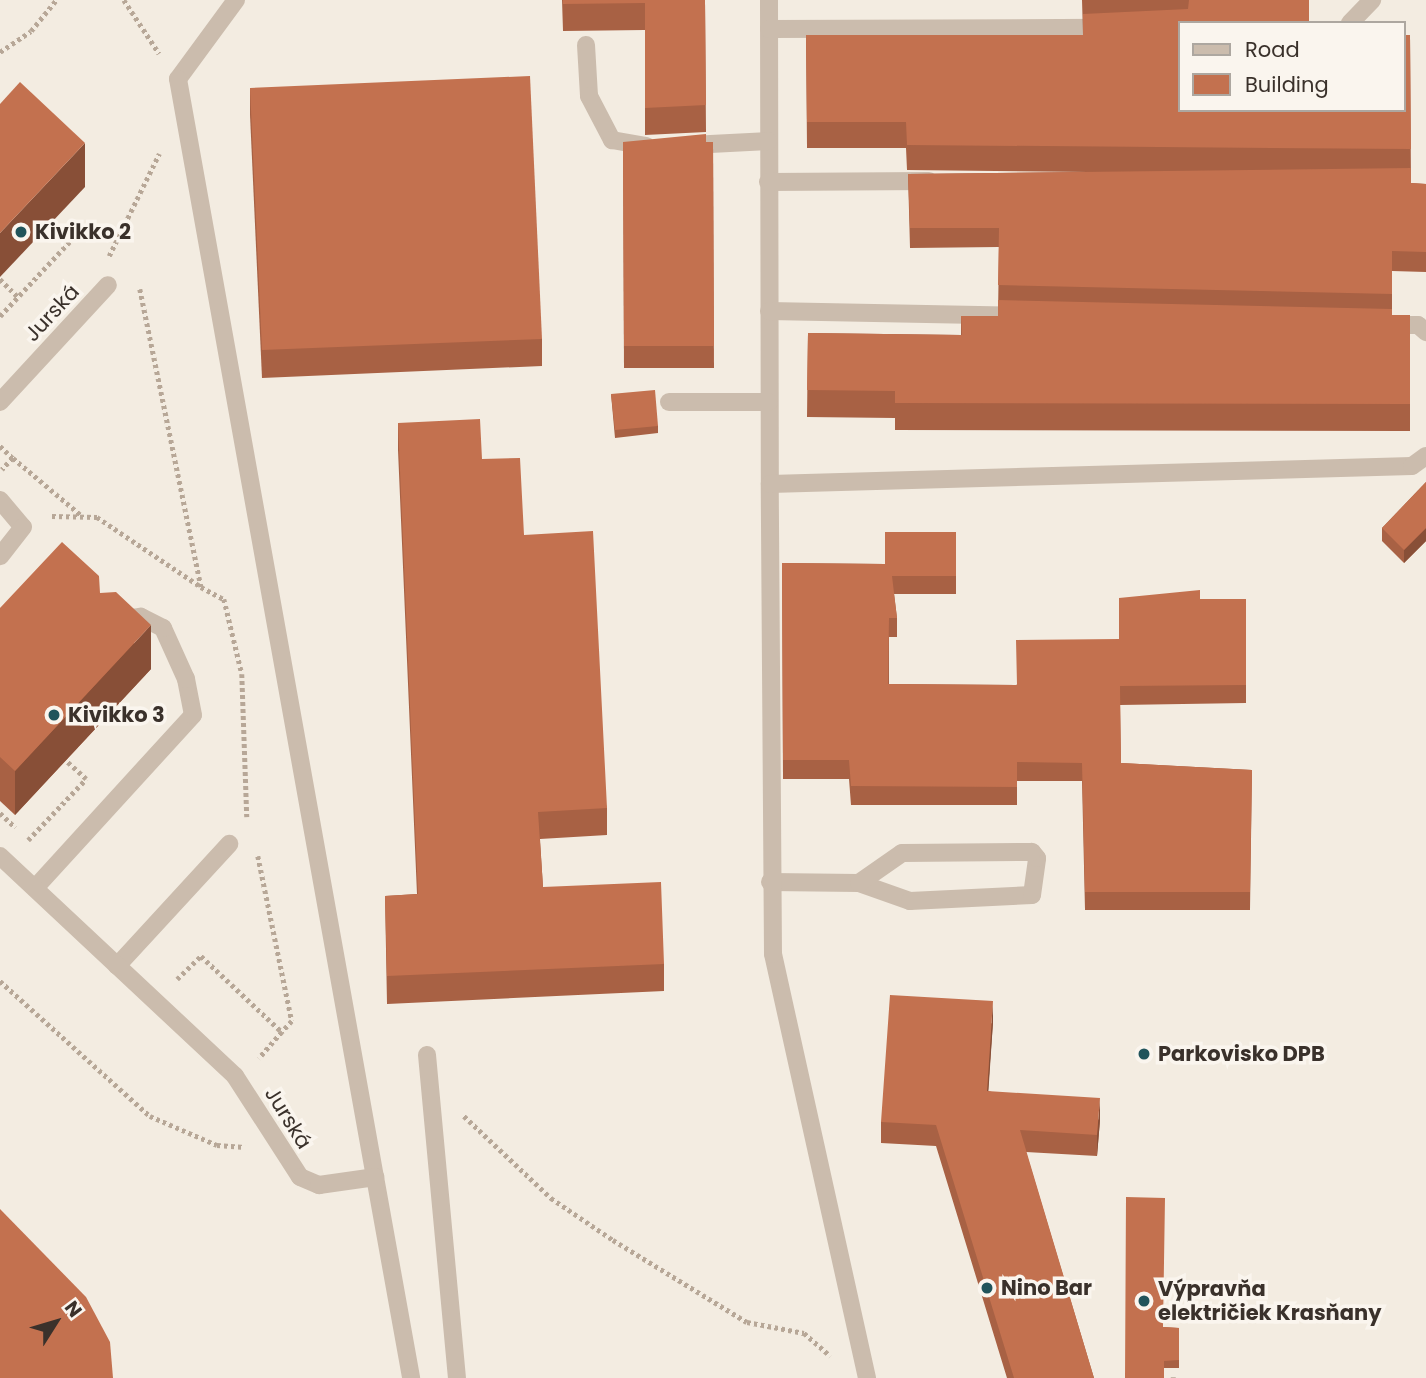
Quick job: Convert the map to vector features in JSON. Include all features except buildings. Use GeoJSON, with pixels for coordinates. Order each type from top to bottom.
{"type":"FeatureCollection","features":[{"type":"Feature","properties":{"kind":"street"},"geometry":{"type":"LineString","coordinates":[[236,0],[178,79],[411,1378]]}},
{"type":"Feature","properties":{"kind":"street"},"geometry":{"type":"LineString","coordinates":[[769,0],[770,882],[778,993],[867,1378]]}},
{"type":"Feature","properties":{"kind":"street"},"geometry":{"type":"LineString","coordinates":[[1352,21],[1372,0]]}},
{"type":"Feature","properties":{"kind":"street"},"geometry":{"type":"LineString","coordinates":[[769,29],[1125,28]]}},
{"type":"Feature","properties":{"kind":"street"},"geometry":{"type":"LineString","coordinates":[[586,45],[589,96],[612,140],[669,145],[768,141]]}},
{"type":"Feature","properties":{"kind":"street"},"geometry":{"type":"LineString","coordinates":[[768,182],[947,181]]}},
{"type":"Feature","properties":{"kind":"street","name":"Jurská"},"geometry":{"type":"LineString","coordinates":[[0,402],[111,277]]}},
{"type":"Feature","properties":{"kind":"street"},"geometry":{"type":"LineString","coordinates":[[769,311],[1045,317]]}},
{"type":"Feature","properties":{"kind":"street"},"geometry":{"type":"LineString","coordinates":[[1363,324],[1418,325],[1426,332]]}},
{"type":"Feature","properties":{"kind":"street"},"geometry":{"type":"LineString","coordinates":[[669,402],[769,402]]}},
{"type":"Feature","properties":{"kind":"street"},"geometry":{"type":"LineString","coordinates":[[769,484],[1412,466],[1426,456]]}},
{"type":"Feature","properties":{"kind":"street"},"geometry":{"type":"LineString","coordinates":[[0,499],[16,516],[22,532],[0,556]]}},
{"type":"Feature","properties":{"kind":"street"},"geometry":{"type":"LineString","coordinates":[[35,888],[193,715],[186,680],[163,628],[131,616],[107,628]]}},
{"type":"Feature","properties":{"kind":"street"},"geometry":{"type":"LineString","coordinates":[[117,966],[229,844]]}},
{"type":"Feature","properties":{"kind":"street"},"geometry":{"type":"LineString","coordinates":[[770,882],[859,883],[910,901],[1032,895],[1037,858],[1032,852],[902,853],[859,883]]}},
{"type":"Feature","properties":{"kind":"street","name":"Jurská"},"geometry":{"type":"LineString","coordinates":[[0,856],[235,1076],[281,1150],[311,1184],[375,1177]]}},
{"type":"Feature","properties":{"kind":"street"},"geometry":{"type":"LineString","coordinates":[[427,1055],[457,1378]]}},
{"type":"Feature","properties":{"kind":"path"},"geometry":{"type":"LineString","coordinates":[[0,52],[31,31],[56,0]]}},
{"type":"Feature","properties":{"kind":"path"},"geometry":{"type":"LineString","coordinates":[[124,0],[178,79]]}},
{"type":"Feature","properties":{"kind":"path"},"geometry":{"type":"LineString","coordinates":[[111,277],[106,262],[138,186],[184,115]]}},
{"type":"Feature","properties":{"kind":"path"},"geometry":{"type":"LineString","coordinates":[[0,316],[74,237]]}},
{"type":"Feature","properties":{"kind":"path"},"geometry":{"type":"LineString","coordinates":[[0,279],[18,297]]}},
{"type":"Feature","properties":{"kind":"path"},"geometry":{"type":"LineString","coordinates":[[132,282],[152,326],[201,587]]}},
{"type":"Feature","properties":{"kind":"path"},"geometry":{"type":"LineString","coordinates":[[0,446],[82,516]]}},
{"type":"Feature","properties":{"kind":"path"},"geometry":{"type":"LineString","coordinates":[[0,472],[13,458]]}},
{"type":"Feature","properties":{"kind":"path"},"geometry":{"type":"LineString","coordinates":[[16,516],[97,517],[201,587],[225,599],[242,674],[248,821]]}},
{"type":"Feature","properties":{"kind":"path"},"geometry":{"type":"LineString","coordinates":[[28,839],[86,779],[66,761]]}},
{"type":"Feature","properties":{"kind":"path"},"geometry":{"type":"LineString","coordinates":[[255,845],[292,1021],[282,1032]]}},
{"type":"Feature","properties":{"kind":"path"},"geometry":{"type":"LineString","coordinates":[[0,981],[150,1116],[217,1145],[281,1150]]}},
{"type":"Feature","properties":{"kind":"path"},"geometry":{"type":"LineString","coordinates":[[431,1094],[484,1129],[551,1198],[612,1240],[747,1322],[804,1333],[834,1360]]}},
{"type":"Feature","properties":{"kind":"place","name":"Kivikko 2"},"geometry":{"type":"Point","coordinates":[21,232]}},
{"type":"Feature","properties":{"kind":"place","name":"Kivikko 3"},"geometry":{"type":"Point","coordinates":[54,715]}},
{"type":"Feature","properties":{"kind":"place","name":"Parkovisko DPB"},"geometry":{"type":"Point","coordinates":[1144,1054]}},
{"type":"Feature","properties":{"kind":"place","name":"Nino Bar"},"geometry":{"type":"Point","coordinates":[987,1288]}},
{"type":"Feature","properties":{"kind":"place","name":"Výpravňa električiek Krasňany"},"geometry":{"type":"Point","coordinates":[1144,1301]}}]}
